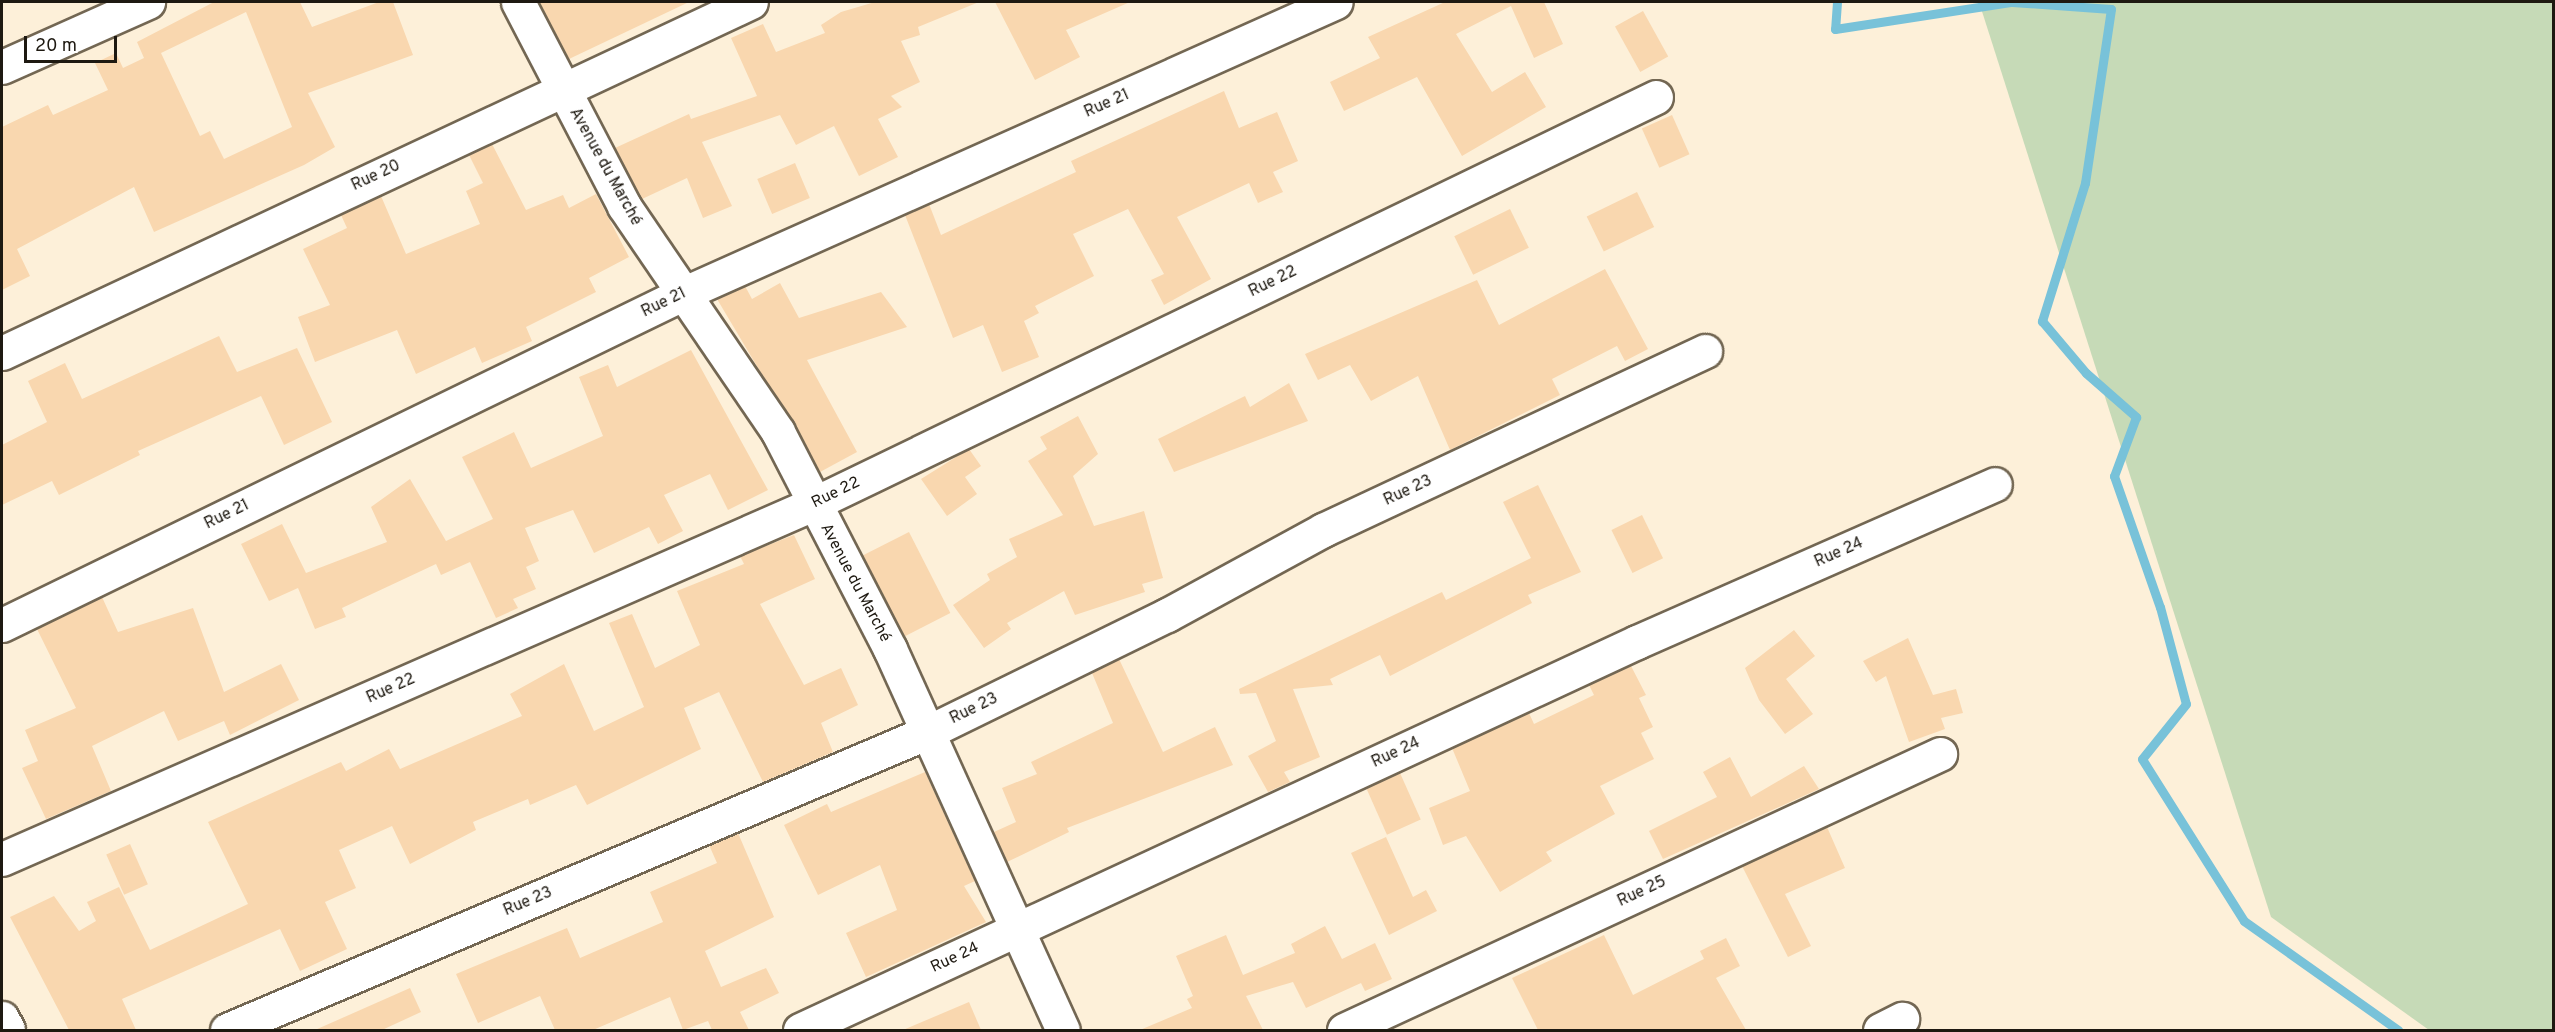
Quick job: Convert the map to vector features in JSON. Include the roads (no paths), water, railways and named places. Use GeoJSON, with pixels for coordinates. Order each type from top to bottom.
{"type":"FeatureCollection","features":[{"type":"Feature","properties":{"kind":"street"},"geometry":{"type":"LineString","coordinates":[[2,67],[148,2]]}},
{"type":"Feature","properties":{"kind":"street","name":"Avenue du Marché"},"geometry":{"type":"LineString","coordinates":[[518,2],[624,206],[680,295],[778,432],[928,732],[1014,931],[1063,1030]]}},
{"type":"Feature","properties":{"kind":"street","name":"Rue 20"},"geometry":{"type":"LineString","coordinates":[[2,353],[562,87],[751,2]]}},
{"type":"Feature","properties":{"kind":"street","name":"Rue 21"},"geometry":{"type":"LineString","coordinates":[[2,625],[680,295],[1336,2]]}},
{"type":"Feature","properties":{"kind":"street","name":"Rue 22"},"geometry":{"type":"LineString","coordinates":[[2,859],[813,504],[1656,97]]}},
{"type":"Feature","properties":{"kind":"street","name":"Rue 23"},"geometry":{"type":"LineString","coordinates":[[227,1030],[928,732],[1323,530],[1705,351]]}},
{"type":"Feature","properties":{"kind":"street","name":"Rue 24"},"geometry":{"type":"LineString","coordinates":[[800,1030],[1636,642],[1995,484]]}},
{"type":"Feature","properties":{"kind":"street","name":"Rue 25"},"geometry":{"type":"LineString","coordinates":[[1344,1030],[1940,754]]}},
{"type":"Feature","properties":{"kind":"street"},"geometry":{"type":"LineString","coordinates":[[2,1018],[8,1030]]}},
{"type":"Feature","properties":{"kind":"waterway"},"geometry":{"type":"LineString","coordinates":[[1837,2],[1835,29],[2012,2],[2111,9],[2085,183],[2042,321],[2086,373],[2136,417],[2114,476],[2160,607],[2186,704],[2142,759],[2244,921],[2398,1030]]}}]}
